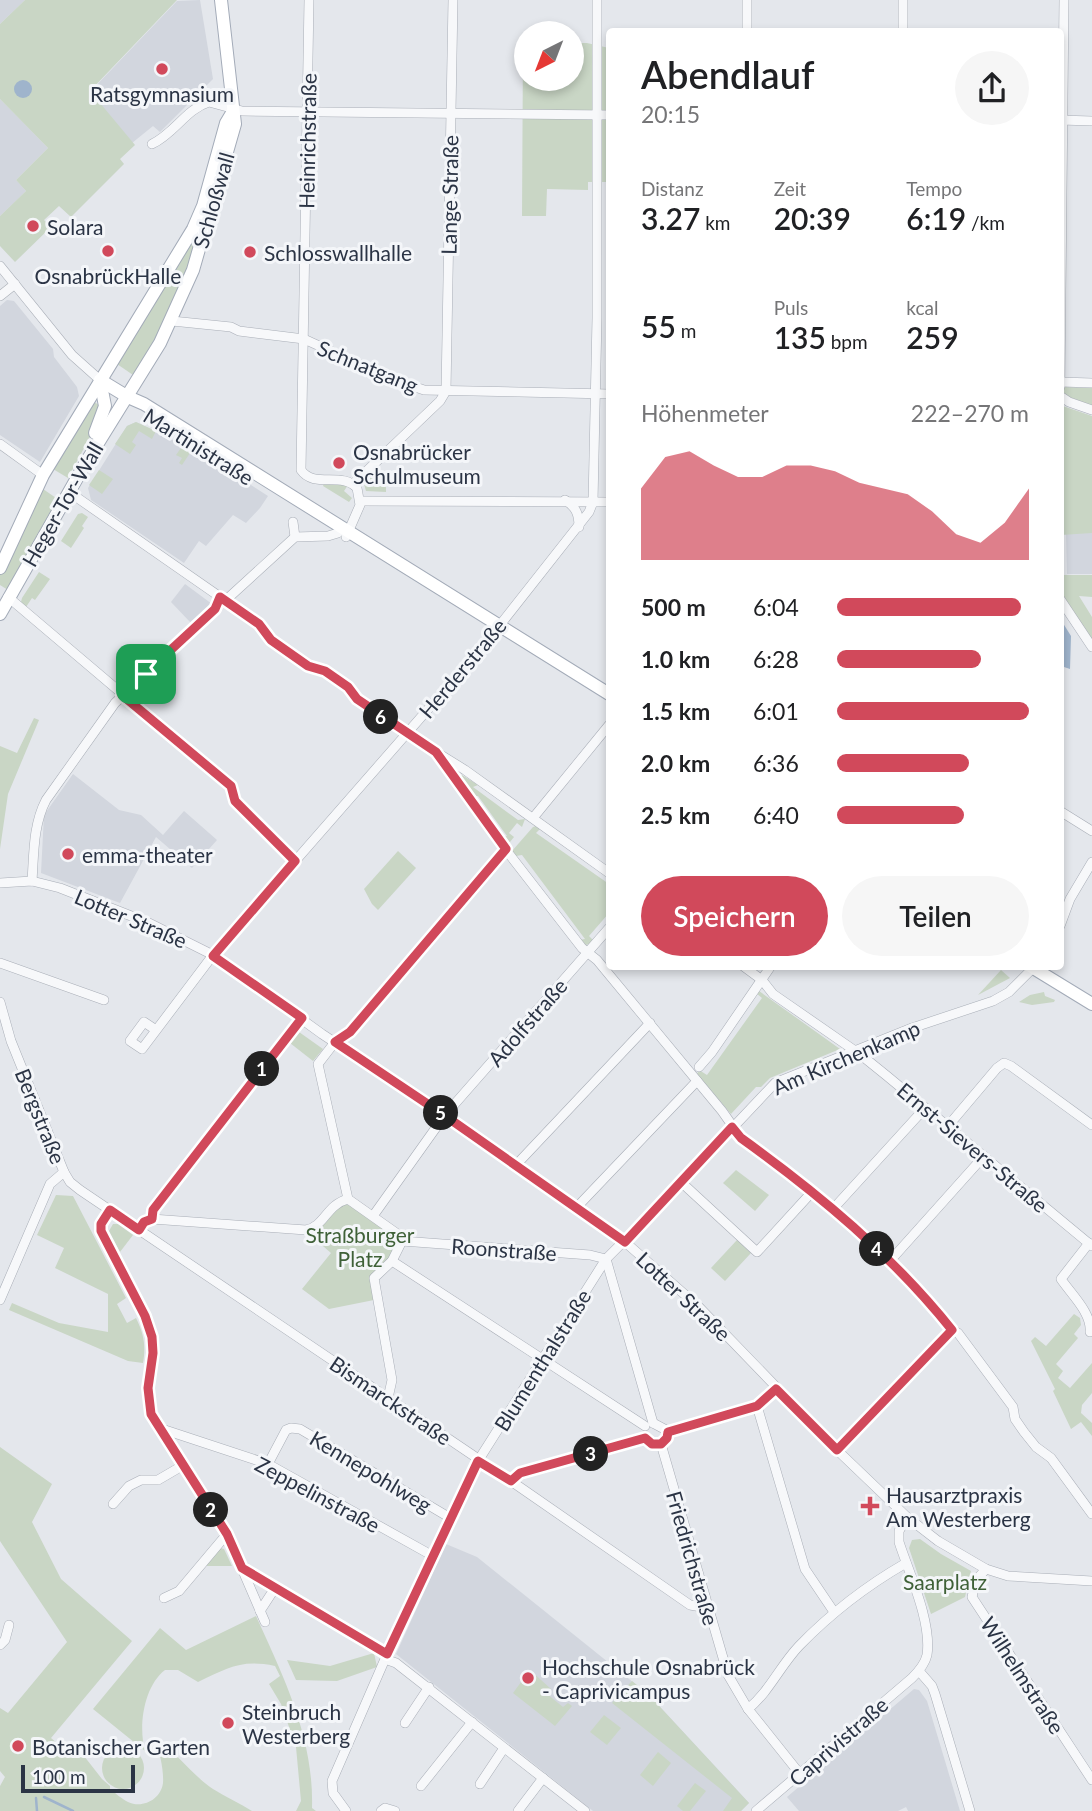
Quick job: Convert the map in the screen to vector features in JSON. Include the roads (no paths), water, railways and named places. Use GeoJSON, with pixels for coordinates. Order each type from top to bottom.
{"type":"FeatureCollection","features":[{"type":"Feature","properties":{"kind":"main road","name":"Schloßwall"},"geometry":{"type":"LineString","coordinates":[[128,397],[172,321],[193,270],[235,124],[221,0]]}},
{"type":"Feature","properties":{"kind":"main road","name":"Schloßwall"},"geometry":{"type":"LineString","coordinates":[[100,380],[192,229],[203,206],[226,122],[232,110]]}},
{"type":"Feature","properties":{"kind":"main road","name":"Martinistraße"},"geometry":{"type":"LineString","coordinates":[[100,380],[128,397],[140,410],[606,692]]}},
{"type":"Feature","properties":{"kind":"main road","name":"Heger-Tor-Wall"},"geometry":{"type":"LineString","coordinates":[[0,568],[44,475],[100,380]]}},
{"type":"Feature","properties":{"kind":"main road"},"geometry":{"type":"LineString","coordinates":[[71,488],[79,460],[104,414],[105,403],[100,380]]}},
{"type":"Feature","properties":{"kind":"main road","name":"Heger-Tor-Wall"},"geometry":{"type":"LineString","coordinates":[[0,614],[71,488],[128,397]]}},
{"type":"Feature","properties":{"kind":"main road","name":"Martinistraße"},"geometry":{"type":"LineString","coordinates":[[496,628],[606,702]]}},
{"type":"Feature","properties":{"kind":"main road"},"geometry":{"type":"LineString","coordinates":[[1037,970],[1091,1004]]}},
{"type":"Feature","properties":{"kind":"street","name":"Heinrichstraße"},"geometry":{"type":"LineString","coordinates":[[310,0],[301,470],[307,477],[344,480],[353,484]]}},
{"type":"Feature","properties":{"kind":"street","name":"Lange Straße"},"geometry":{"type":"LineString","coordinates":[[446,391],[453,0]]}},
{"type":"Feature","properties":{"kind":"street"},"geometry":{"type":"LineString","coordinates":[[593,502],[596,394],[597,0]]}},
{"type":"Feature","properties":{"kind":"street"},"geometry":{"type":"LineString","coordinates":[[747,0],[747,28]]}},
{"type":"Feature","properties":{"kind":"street"},"geometry":{"type":"LineString","coordinates":[[903,0],[903,28]]}},
{"type":"Feature","properties":{"kind":"street"},"geometry":{"type":"LineString","coordinates":[[1063,0],[1063,28]]}},
{"type":"Feature","properties":{"kind":"street"},"geometry":{"type":"LineString","coordinates":[[152,144],[164,139],[203,104],[213,102],[242,111],[606,115]]}},
{"type":"Feature","properties":{"kind":"street"},"geometry":{"type":"LineString","coordinates":[[1064,120],[1092,121]]}},
{"type":"Feature","properties":{"kind":"street"},"geometry":{"type":"LineString","coordinates":[[0,266],[72,355],[100,380]]}},
{"type":"Feature","properties":{"kind":"street"},"geometry":{"type":"LineString","coordinates":[[0,296],[15,284]]}},
{"type":"Feature","properties":{"kind":"street","name":"Schnatgang"},"geometry":{"type":"LineString","coordinates":[[172,321],[304,339],[392,379],[424,390],[606,394]]}},
{"type":"Feature","properties":{"kind":"street"},"geometry":{"type":"LineString","coordinates":[[1064,384],[1092,383]]}},
{"type":"Feature","properties":{"kind":"street"},"geometry":{"type":"LineString","coordinates":[[32,881],[35,830],[40,813],[70,766],[122,695],[215,609],[223,598],[295,537],[341,534],[360,501],[357,488],[353,484],[440,401],[446,391]]}},
{"type":"Feature","properties":{"kind":"street"},"geometry":{"type":"LineString","coordinates":[[1064,399],[1092,410]]}},
{"type":"Feature","properties":{"kind":"street"},"geometry":{"type":"LineString","coordinates":[[0,444],[44,475]]}},
{"type":"Feature","properties":{"kind":"street"},"geometry":{"type":"LineString","coordinates":[[71,488],[259,624],[271,640],[308,666],[325,671],[348,687],[357,699],[465,770],[606,871]]}},
{"type":"Feature","properties":{"kind":"street"},"geometry":{"type":"LineString","coordinates":[[565,500],[579,516],[579,527]]}},
{"type":"Feature","properties":{"kind":"street"},"geometry":{"type":"LineString","coordinates":[[360,501],[606,502]]}},
{"type":"Feature","properties":{"kind":"street","name":"Herderstraße"},"geometry":{"type":"LineString","coordinates":[[156,1030],[213,956],[496,628],[579,527],[593,502]]}},
{"type":"Feature","properties":{"kind":"street"},"geometry":{"type":"LineString","coordinates":[[293,522],[295,537]]}},
{"type":"Feature","properties":{"kind":"street"},"geometry":{"type":"LineString","coordinates":[[8,597],[231,786],[235,801],[295,861]]}},
{"type":"Feature","properties":{"kind":"street"},"geometry":{"type":"LineString","coordinates":[[1064,605],[1092,647]]}},
{"type":"Feature","properties":{"kind":"street"},"geometry":{"type":"LineString","coordinates":[[533,818],[606,729]]}},
{"type":"Feature","properties":{"kind":"street"},"geometry":{"type":"LineString","coordinates":[[436,752],[506,849],[741,1138],[833,1209],[914,1283],[1013,1407],[1015,1419],[1030,1440],[1039,1451],[1051,1458],[1092,1514]]}},
{"type":"Feature","properties":{"kind":"street"},"geometry":{"type":"LineString","coordinates":[[456,779],[458,773],[465,770]]}},
{"type":"Feature","properties":{"kind":"street"},"geometry":{"type":"LineString","coordinates":[[1064,814],[1092,831]]}},
{"type":"Feature","properties":{"kind":"street"},"geometry":{"type":"LineString","coordinates":[[388,1398],[392,1380],[374,1278],[393,1261],[402,1241],[399,1235],[348,1199],[318,1064],[335,1042],[350,1032],[506,849]]}},
{"type":"Feature","properties":{"kind":"street"},"geometry":{"type":"LineString","coordinates":[[1064,915],[1070,899],[1092,862]]}},
{"type":"Feature","properties":{"kind":"street","name":"Lotter Straße"},"geometry":{"type":"LineString","coordinates":[[0,883],[32,881],[106,905],[170,933],[213,956],[625,1242],[699,1307],[776,1389],[907,1517],[950,1549],[986,1569],[1022,1578],[1092,1581]]}},
{"type":"Feature","properties":{"kind":"street","name":"Adolfstraße"},"geometry":{"type":"LineString","coordinates":[[373,1216],[444,1115],[606,931]]}},
{"type":"Feature","properties":{"kind":"street"},"geometry":{"type":"LineString","coordinates":[[0,963],[104,1000]]}},
{"type":"Feature","properties":{"kind":"street","name":"Ernst-Sievers-Straße"},"geometry":{"type":"LineString","coordinates":[[748,970],[762,980],[773,994],[853,1050],[1091,1245]]}},
{"type":"Feature","properties":{"kind":"street"},"geometry":{"type":"LineString","coordinates":[[699,1067],[768,970]]}},
{"type":"Feature","properties":{"kind":"street","name":"Am Kirchenkamp"},"geometry":{"type":"LineString","coordinates":[[625,1242],[775,1083],[853,1050],[993,1001],[1009,992],[1029,970]]}},
{"type":"Feature","properties":{"kind":"street","name":"Bergstraße"},"geometry":{"type":"LineString","coordinates":[[0,1002],[11,1041],[64,1172],[50,1184],[0,1300]]}},
{"type":"Feature","properties":{"kind":"street"},"geometry":{"type":"LineString","coordinates":[[152,1219],[153,1210],[302,1018]]}},
{"type":"Feature","properties":{"kind":"street"},"geometry":{"type":"LineString","coordinates":[[516,1165],[650,1023]]}},
{"type":"Feature","properties":{"kind":"street"},"geometry":{"type":"LineString","coordinates":[[0,1047],[11,1041]]}},
{"type":"Feature","properties":{"kind":"street"},"geometry":{"type":"LineString","coordinates":[[948,1126],[1004,1063],[1092,1125]]}},
{"type":"Feature","properties":{"kind":"street"},"geometry":{"type":"LineString","coordinates":[[577,1208],[697,1081]]}},
{"type":"Feature","properties":{"kind":"street"},"geometry":{"type":"LineString","coordinates":[[833,1209],[925,1108]]}},
{"type":"Feature","properties":{"kind":"street"},"geometry":{"type":"LineString","coordinates":[[890,1261],[984,1156]]}},
{"type":"Feature","properties":{"kind":"street","name":"Bismarckstraße"},"geometry":{"type":"LineString","coordinates":[[64,1172],[80,1191],[690,1605],[707,1608]]}},
{"type":"Feature","properties":{"kind":"street"},"geometry":{"type":"LineString","coordinates":[[681,1182],[757,1252],[812,1192]]}},
{"type":"Feature","properties":{"kind":"street"},"geometry":{"type":"LineString","coordinates":[[139,1230],[144,1222],[152,1219],[306,1230],[312,1228],[337,1202],[348,1199]]}},
{"type":"Feature","properties":{"kind":"street"},"geometry":{"type":"LineString","coordinates":[[110,1210],[101,1224],[101,1231],[145,1316],[152,1337],[153,1353],[148,1388],[151,1414],[227,1534],[265,1622]]}},
{"type":"Feature","properties":{"kind":"street","name":"Roonstraße"},"geometry":{"type":"LineString","coordinates":[[402,1241],[590,1255],[606,1259]]}},
{"type":"Feature","properties":{"kind":"street","name":"Blumenthalstraße"},"geometry":{"type":"LineString","coordinates":[[346,1811],[332,1790],[332,1781],[386,1656],[478,1461],[606,1259],[625,1242]]}},
{"type":"Feature","properties":{"kind":"street"},"geometry":{"type":"LineString","coordinates":[[1090,1332],[1092,1325],[1084,1308],[1061,1279],[1091,1245]]}},
{"type":"Feature","properties":{"kind":"street"},"geometry":{"type":"LineString","coordinates":[[606,1259],[649,1425],[645,1438]]}},
{"type":"Feature","properties":{"kind":"street"},"geometry":{"type":"LineString","coordinates":[[393,1261],[649,1425],[668,1432],[757,1406],[776,1389]]}},
{"type":"Feature","properties":{"kind":"street"},"geometry":{"type":"LineString","coordinates":[[837,1450],[933,1348],[955,1331]]}},
{"type":"Feature","properties":{"kind":"street"},"geometry":{"type":"LineString","coordinates":[[757,1406],[805,1569],[834,1612]]}},
{"type":"Feature","properties":{"kind":"street","name":"Zeppelinstraße"},"geometry":{"type":"LineString","coordinates":[[159,1428],[268,1464],[433,1556]]}},
{"type":"Feature","properties":{"kind":"street","name":"Kennepohlweg"},"geometry":{"type":"LineString","coordinates":[[268,1464],[286,1430],[300,1429],[452,1519]]}},
{"type":"Feature","properties":{"kind":"street"},"geometry":{"type":"LineString","coordinates":[[645,1438],[652,1444],[661,1444],[667,1438],[668,1432]]}},
{"type":"Feature","properties":{"kind":"street"},"geometry":{"type":"LineString","coordinates":[[511,1481],[520,1473],[645,1438]]}},
{"type":"Feature","properties":{"kind":"street","name":"Friedrichstraße"},"geometry":{"type":"LineString","coordinates":[[661,1444],[728,1675],[748,1709],[800,1774]]}},
{"type":"Feature","properties":{"kind":"street"},"geometry":{"type":"LineString","coordinates":[[113,1504],[130,1486],[141,1480],[158,1480],[182,1466]]}},
{"type":"Feature","properties":{"kind":"street"},"geometry":{"type":"LineString","coordinates":[[907,1517],[899,1531],[899,1542],[925,1624],[928,1653],[919,1671],[927,1678],[935,1694],[970,1811]]}},
{"type":"Feature","properties":{"kind":"street"},"geometry":{"type":"LineString","coordinates":[[164,1598],[179,1591],[227,1534]]}},
{"type":"Feature","properties":{"kind":"street"},"geometry":{"type":"LineString","coordinates":[[748,1709],[761,1698],[798,1647],[834,1612],[869,1585],[906,1563]]}},
{"type":"Feature","properties":{"kind":"street"},"geometry":{"type":"LineString","coordinates":[[242,1568],[397,1663],[580,1810]]}},
{"type":"Feature","properties":{"kind":"street","name":"Wilhelmstraße"},"geometry":{"type":"LineString","coordinates":[[986,1569],[976,1580],[972,1597],[1092,1780]]}},
{"type":"Feature","properties":{"kind":"street"},"geometry":{"type":"LineString","coordinates":[[260,1611],[275,1588]]}},
{"type":"Feature","properties":{"kind":"street"},"geometry":{"type":"LineString","coordinates":[[0,1645],[5,1640],[9,1625]]}},
{"type":"Feature","properties":{"kind":"street","name":"Caprivistraße"},"geometry":{"type":"LineString","coordinates":[[757,1811],[919,1671]]}},
{"type":"Feature","properties":{"kind":"street"},"geometry":{"type":"LineString","coordinates":[[405,1723],[429,1688]]}},
{"type":"Feature","properties":{"kind":"street"},"geometry":{"type":"LineString","coordinates":[[421,1786],[472,1722]]}},
{"type":"Feature","properties":{"kind":"street"},"geometry":{"type":"LineString","coordinates":[[480,1784],[504,1748]]}},
{"type":"Feature","properties":{"kind":"street"},"geometry":{"type":"LineString","coordinates":[[518,1811],[543,1778]]}},
{"type":"Feature","properties":{"kind":"street"},"geometry":{"type":"LineString","coordinates":[[381,1811],[385,1808],[395,1811]]}},
{"type":"Feature","properties":{"kind":"water"},"geometry":{"type":"Polygon","coordinates":[[[23,80],[29,83],[32,89],[29,95],[23,98],[17,95],[14,89],[17,83],[23,80]]]}},
{"type":"Feature","properties":{"kind":"water"},"geometry":{"type":"Polygon","coordinates":[[[1064,625],[1071,636],[1070,669],[1064,667],[1064,625]]]}},
{"type":"Feature","properties":{"kind":"waterway"},"geometry":{"type":"LineString","coordinates":[[44,1797],[73,1811]]}},
{"type":"Feature","properties":{"kind":"waterway"},"geometry":{"type":"LineString","coordinates":[[36,1798],[37,1811]]}},
{"type":"Feature","properties":{"kind":"place","name":"Ratsgymnasium"},"geometry":{"type":"Point","coordinates":[162,69]}},
{"type":"Feature","properties":{"kind":"place","name":"Solara"},"geometry":{"type":"Point","coordinates":[33,226]}},
{"type":"Feature","properties":{"kind":"place","name":"OsnabrückHalle"},"geometry":{"type":"Point","coordinates":[108,251]}},
{"type":"Feature","properties":{"kind":"place","name":"Schlosswallhalle"},"geometry":{"type":"Point","coordinates":[250,252]}},
{"type":"Feature","properties":{"kind":"place","name":"Osnabrücker Schulmuseum"},"geometry":{"type":"Point","coordinates":[339,463]}},
{"type":"Feature","properties":{"kind":"place","name":"emma-theater"},"geometry":{"type":"Point","coordinates":[68,854]}},
{"type":"Feature","properties":{"kind":"place","name":"Hausarztpraxis Am Westerberg"},"geometry":{"type":"Point","coordinates":[870,1506]}},
{"type":"Feature","properties":{"kind":"place","name":"Hochschule Osnabrück - Caprivicampus"},"geometry":{"type":"Point","coordinates":[528,1678]}},
{"type":"Feature","properties":{"kind":"place","name":"Steinbruch Westerberg"},"geometry":{"type":"Point","coordinates":[228,1723]}},
{"type":"Feature","properties":{"kind":"place","name":"Botanischer Garten"},"geometry":{"type":"Point","coordinates":[18,1746]}},
{"type":"Feature","properties":{"kind":"park label","name":"Straßburger Platz"},"geometry":{"type":"Point","coordinates":[360,1246]}},
{"type":"Feature","properties":{"kind":"park label","name":"Saarplatz"},"geometry":{"type":"Point","coordinates":[945,1581]}}]}
